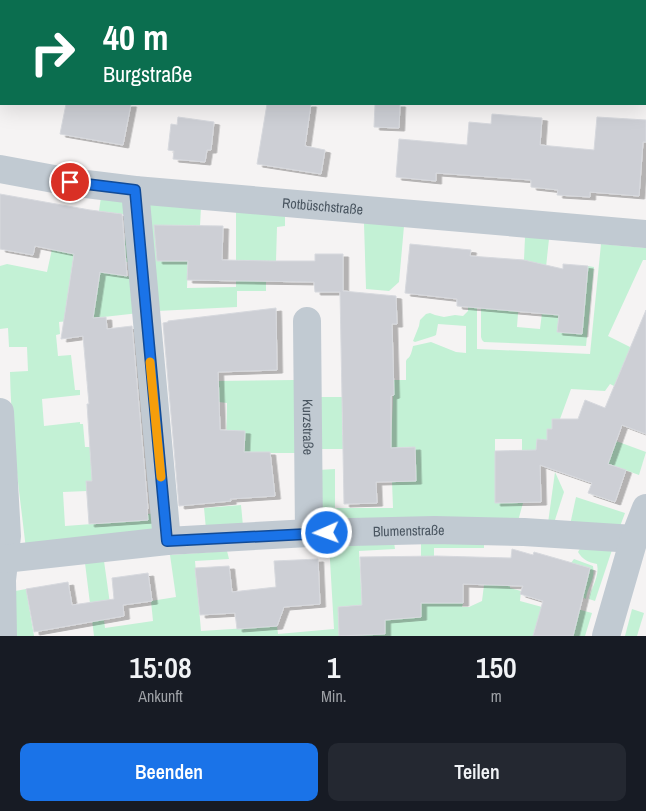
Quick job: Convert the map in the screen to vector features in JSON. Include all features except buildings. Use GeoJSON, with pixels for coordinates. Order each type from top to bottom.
{"type":"FeatureCollection","features":[{"type":"Feature","properties":{"kind":"street","name":"Rotbüschstraße"},"geometry":{"type":"LineString","coordinates":[[0,169],[70,182],[135,190],[646,234]]}},
{"type":"Feature","properties":{"kind":"street"},"geometry":{"type":"LineString","coordinates":[[135,190],[167,541]]}},
{"type":"Feature","properties":{"kind":"street","name":"Kurzstraße"},"geometry":{"type":"LineString","coordinates":[[307,320],[309,533]]}},
{"type":"Feature","properties":{"kind":"street"},"geometry":{"type":"LineString","coordinates":[[0,412],[7,536],[2,580],[3,636]]}},
{"type":"Feature","properties":{"kind":"street"},"geometry":{"type":"LineString","coordinates":[[606,636],[634,539],[646,508]]}},
{"type":"Feature","properties":{"kind":"street","name":"Blumenstraße"},"geometry":{"type":"LineString","coordinates":[[4,559],[167,541],[309,533],[434,530],[524,532],[634,539]]}},
{"type":"Feature","properties":{"kind":"green space"},"geometry":{"type":"Polygon","coordinates":[[[101,197],[129,202],[139,313],[59,322],[60,334],[56,335],[58,356],[71,355],[75,390],[80,390],[80,395],[42,399],[44,426],[80,422],[80,424],[83,424],[85,447],[90,447],[91,463],[98,481],[86,481],[87,491],[63,492],[65,526],[147,520],[147,514],[158,513],[159,533],[26,549],[14,438],[10,372],[28,371],[27,347],[9,347],[8,328],[0,329],[0,266],[7,264],[47,272],[52,249],[75,250],[68,293],[96,298],[100,271],[131,277],[133,263],[122,261],[129,215],[99,211],[101,197]]]}},
{"type":"Feature","properties":{"kind":"green space"},"geometry":{"type":"Polygon","coordinates":[[[147,203],[201,207],[200,226],[157,260],[188,261],[187,288],[236,287],[236,210],[285,214],[285,226],[277,227],[276,261],[266,262],[266,291],[237,291],[237,307],[157,311],[147,203]]]}},
{"type":"Feature","properties":{"kind":"green space"},"geometry":{"type":"Polygon","coordinates":[[[364,223],[404,226],[399,282],[389,291],[366,289],[364,223]]]}},
{"type":"Feature","properties":{"kind":"green space"},"geometry":{"type":"Polygon","coordinates":[[[525,237],[549,239],[546,267],[524,260],[525,237]]]}},
{"type":"Feature","properties":{"kind":"green space"},"geometry":{"type":"Polygon","coordinates":[[[601,244],[646,248],[646,260],[643,260],[608,336],[646,355],[623,366],[614,386],[610,384],[605,391],[571,389],[560,419],[552,419],[552,429],[547,430],[547,440],[537,440],[536,455],[522,454],[522,439],[495,439],[495,503],[523,503],[518,521],[319,521],[318,470],[335,469],[335,508],[393,508],[392,481],[416,480],[415,447],[391,448],[393,380],[406,380],[406,361],[413,346],[431,342],[456,352],[466,353],[466,326],[438,324],[436,335],[413,341],[420,320],[426,314],[430,313],[444,317],[463,316],[468,311],[468,305],[477,305],[477,349],[590,354],[601,244]]]}},
{"type":"Feature","properties":{"kind":"green space"},"geometry":{"type":"Polygon","coordinates":[[[588,266],[594,267],[586,346],[484,342],[482,340],[481,308],[488,309],[490,292],[520,286],[517,327],[540,329],[542,313],[559,315],[557,332],[588,266]]]}},
{"type":"Feature","properties":{"kind":"green space"},"geometry":{"type":"Polygon","coordinates":[[[294,380],[295,453],[226,453],[227,403],[219,402],[218,381],[294,380]]]}},
{"type":"Feature","properties":{"kind":"green space"},"geometry":{"type":"Polygon","coordinates":[[[317,397],[342,397],[342,435],[350,436],[350,449],[317,449],[317,397]]]}},
{"type":"Feature","properties":{"kind":"green space"},"geometry":{"type":"Polygon","coordinates":[[[616,441],[646,452],[639,475],[592,458],[616,441]]]}},
{"type":"Feature","properties":{"kind":"green space"},"geometry":{"type":"Polygon","coordinates":[[[555,472],[564,492],[554,523],[548,523],[555,472]]]}},
{"type":"Feature","properties":{"kind":"green space"},"geometry":{"type":"Polygon","coordinates":[[[576,497],[625,513],[619,529],[570,525],[576,497]]]}},
{"type":"Feature","properties":{"kind":"green space"},"geometry":{"type":"Polygon","coordinates":[[[241,505],[243,526],[206,529],[204,508],[241,505]]]}},
{"type":"Feature","properties":{"kind":"green space"},"geometry":{"type":"Polygon","coordinates":[[[421,539],[484,539],[484,548],[434,548],[434,584],[421,585],[421,539]]]}},
{"type":"Feature","properties":{"kind":"green space"},"geometry":{"type":"Polygon","coordinates":[[[394,542],[395,549],[359,551],[362,605],[338,607],[339,636],[94,636],[85,563],[104,561],[111,611],[103,612],[105,628],[153,621],[151,601],[176,597],[170,555],[227,551],[229,559],[195,561],[201,631],[277,626],[278,634],[334,629],[329,543],[394,542]]]}},
{"type":"Feature","properties":{"kind":"green space"},"geometry":{"type":"Polygon","coordinates":[[[581,547],[612,550],[595,601],[589,599],[596,577],[597,564],[582,557],[578,552],[581,547]]]}},
{"type":"Feature","properties":{"kind":"green space"},"geometry":{"type":"Polygon","coordinates":[[[574,559],[593,566],[594,571],[586,599],[582,597],[590,568],[571,563],[574,559]]]}},
{"type":"Feature","properties":{"kind":"green space"},"geometry":{"type":"Polygon","coordinates":[[[510,584],[510,588],[521,591],[520,601],[575,616],[577,609],[592,613],[585,636],[572,636],[536,626],[533,636],[351,636],[384,634],[385,620],[421,617],[421,597],[463,603],[462,607],[469,607],[482,601],[484,585],[510,584]]]}},
{"type":"Feature","properties":{"kind":"green space"},"geometry":{"type":"Polygon","coordinates":[[[26,589],[34,636],[17,636],[10,592],[26,589]]]}},
{"type":"Feature","properties":{"kind":"green space"},"geometry":{"type":"Polygon","coordinates":[[[632,609],[644,613],[637,636],[625,636],[632,609]]]}},
{"type":"Feature","properties":{"kind":"slow traffic"},"geometry":{"type":"LineString","coordinates":[[150,362],[161,477]]}},
{"type":"Feature","properties":{"kind":"route"},"geometry":{"type":"LineString","coordinates":[[70,182],[135,190],[167,541],[327,533]]}}]}
